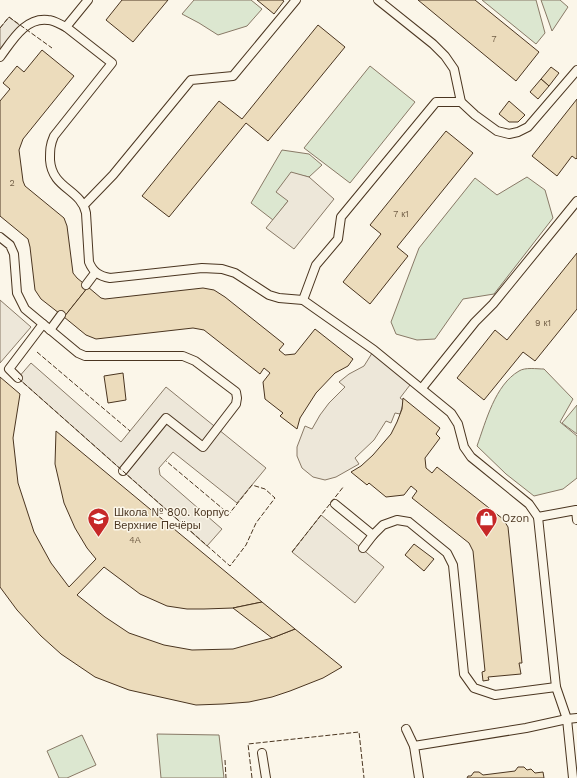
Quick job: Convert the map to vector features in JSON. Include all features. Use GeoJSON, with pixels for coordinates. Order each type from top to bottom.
{"type":"FeatureCollection","features":[{"type":"Feature","properties":{"kind":"lane"},"geometry":{"type":"LineString","coordinates":[[66,27],[88,0]]}},
{"type":"Feature","properties":{"kind":"lane"},"geometry":{"type":"LineString","coordinates":[[84,205],[113,175],[191,80],[233,76],[296,0]]}},
{"type":"Feature","properties":{"kind":"lane"},"geometry":{"type":"LineString","coordinates":[[378,0],[433,44],[444,56],[454,69],[461,102],[497,131],[509,134],[518,132],[528,127],[577,70]]}},
{"type":"Feature","properties":{"kind":"lane"},"geometry":{"type":"LineString","coordinates":[[0,57],[23,28],[36,21],[49,20],[66,27],[112,63],[54,136],[50,146],[51,169],[56,180],[79,198],[84,205],[86,213],[89,262],[95,273],[103,277],[110,278],[202,268],[222,269],[235,273],[269,295],[279,298],[303,300],[374,350],[451,413],[458,424],[464,447],[471,457],[529,504],[538,517],[556,687],[567,719],[573,778]]}},
{"type":"Feature","properties":{"kind":"lane"},"geometry":{"type":"LineString","coordinates":[[303,300],[316,265],[338,239],[341,217],[436,102],[461,102]]}},
{"type":"Feature","properties":{"kind":"lane"},"geometry":{"type":"LineString","coordinates":[[422,388],[474,322],[494,304],[577,200]]}},
{"type":"Feature","properties":{"kind":"lane"},"geometry":{"type":"LineString","coordinates":[[0,237],[10,245],[14,254],[17,293],[25,309],[78,353],[85,356],[183,356],[195,360],[236,392],[236,404],[203,448],[166,418],[123,471]]}},
{"type":"Feature","properties":{"kind":"lane"},"geometry":{"type":"LineString","coordinates":[[86,285],[95,273]]}},
{"type":"Feature","properties":{"kind":"lane"},"geometry":{"type":"LineString","coordinates":[[50,330],[61,315]]}},
{"type":"Feature","properties":{"kind":"lane"},"geometry":{"type":"LineString","coordinates":[[18,378],[9,369],[43,324]]}},
{"type":"Feature","properties":{"kind":"lane"},"geometry":{"type":"LineString","coordinates":[[335,504],[373,534]]}},
{"type":"Feature","properties":{"kind":"lane"},"geometry":{"type":"LineString","coordinates":[[538,517],[576,508],[577,520]]}},
{"type":"Feature","properties":{"kind":"lane"},"geometry":{"type":"LineString","coordinates":[[363,548],[373,534],[383,525],[397,520],[409,522],[447,553],[453,565],[464,674],[474,688],[494,695],[556,687]]}},
{"type":"Feature","properties":{"kind":"lane"},"geometry":{"type":"LineString","coordinates":[[414,746],[526,728],[577,718]]}},
{"type":"Feature","properties":{"kind":"lane"},"geometry":{"type":"LineString","coordinates":[[406,729],[414,746],[419,778]]}},
{"type":"Feature","properties":{"kind":"lane"},"geometry":{"type":"LineString","coordinates":[[262,753],[266,778]]}},
{"type":"Feature","properties":{"kind":"green space"},"geometry":{"type":"Polygon","coordinates":[[[194,0],[251,0],[262,9],[247,26],[218,35],[182,14],[194,0]]]}},
{"type":"Feature","properties":{"kind":"green space"},"geometry":{"type":"Polygon","coordinates":[[[482,0],[536,0],[545,33],[536,44],[482,0]]]}},
{"type":"Feature","properties":{"kind":"green space"},"geometry":{"type":"Polygon","coordinates":[[[541,0],[560,0],[568,7],[552,31],[541,0]]]}},
{"type":"Feature","properties":{"kind":"green space"},"geometry":{"type":"Polygon","coordinates":[[[370,66],[415,102],[350,183],[304,148],[370,66]]]}},
{"type":"Feature","properties":{"kind":"green space"},"geometry":{"type":"Polygon","coordinates":[[[282,150],[309,154],[322,165],[309,177],[291,173],[288,201],[273,220],[251,203],[282,150]]]}},
{"type":"Feature","properties":{"kind":"green space"},"geometry":{"type":"Polygon","coordinates":[[[527,177],[545,190],[553,218],[494,294],[463,299],[435,339],[417,340],[396,334],[391,322],[419,248],[475,178],[497,195],[527,177]]]}},
{"type":"Feature","properties":{"kind":"green space"},"geometry":{"type":"Polygon","coordinates":[[[528,369],[544,369],[573,399],[560,422],[577,436],[577,478],[563,489],[534,496],[506,474],[477,446],[492,404],[504,385],[519,371],[528,369]]]}},
{"type":"Feature","properties":{"kind":"green space"},"geometry":{"type":"Polygon","coordinates":[[[577,405],[577,434],[562,423],[577,405]]]}},
{"type":"Feature","properties":{"kind":"green space"},"geometry":{"type":"Polygon","coordinates":[[[157,734],[219,735],[224,778],[161,778],[157,734]]]}},
{"type":"Feature","properties":{"kind":"green space"},"geometry":{"type":"Polygon","coordinates":[[[82,735],[96,765],[67,778],[59,778],[47,751],[82,735]]]}},
{"type":"Feature","properties":{"kind":"shaded area"},"geometry":{"type":"Polygon","coordinates":[[[9,17],[23,28],[0,57],[0,28],[9,17]]]}},
{"type":"Feature","properties":{"kind":"shaded area"},"geometry":{"type":"Polygon","coordinates":[[[291,172],[309,177],[334,199],[294,249],[266,228],[288,201],[276,192],[291,172]]]}},
{"type":"Feature","properties":{"kind":"shaded area"},"geometry":{"type":"Polygon","coordinates":[[[0,300],[31,327],[0,363],[0,300]]]}},
{"type":"Feature","properties":{"kind":"shaded area"},"geometry":{"type":"Polygon","coordinates":[[[374,350],[413,381],[400,398],[404,401],[400,414],[395,413],[391,423],[386,421],[374,440],[355,458],[359,464],[336,477],[325,480],[313,477],[302,468],[297,456],[297,447],[305,426],[312,429],[329,403],[345,387],[339,382],[349,374],[364,366],[374,350]]]}},
{"type":"Feature","properties":{"kind":"shaded area"},"geometry":{"type":"Polygon","coordinates":[[[31,363],[121,442],[166,387],[266,468],[237,503],[173,452],[159,468],[160,475],[222,529],[207,546],[18,378],[31,363]]]}},
{"type":"Feature","properties":{"kind":"shaded area"},"geometry":{"type":"Polygon","coordinates":[[[321,515],[384,567],[355,603],[292,552],[321,515]]]}},
{"type":"Feature","properties":{"kind":"building"},"geometry":{"type":"Polygon","coordinates":[[[122,0],[168,0],[133,42],[106,20],[122,0]]]}},
{"type":"Feature","properties":{"kind":"building"},"geometry":{"type":"Polygon","coordinates":[[[257,0],[282,0],[284,1],[274,14],[257,0]]]}},
{"type":"Feature","properties":{"kind":"building"},"geometry":{"type":"Polygon","coordinates":[[[418,0],[475,0],[539,52],[516,81],[418,0]]]}},
{"type":"Feature","properties":{"kind":"building"},"geometry":{"type":"Polygon","coordinates":[[[318,25],[345,47],[268,141],[246,123],[169,217],[142,196],[219,101],[242,119],[318,25]]]}},
{"type":"Feature","properties":{"kind":"building"},"geometry":{"type":"Polygon","coordinates":[[[42,50],[74,76],[23,139],[19,150],[25,186],[64,218],[67,226],[73,273],[88,287],[64,317],[41,299],[35,290],[28,239],[0,216],[0,101],[10,89],[3,83],[17,66],[24,72],[42,50]]]}},
{"type":"Feature","properties":{"kind":"building"},"geometry":{"type":"Polygon","coordinates":[[[551,67],[559,73],[549,86],[541,79],[551,67]]]}},
{"type":"Feature","properties":{"kind":"building"},"geometry":{"type":"Polygon","coordinates":[[[541,79],[549,86],[538,99],[530,92],[541,79]]]}},
{"type":"Feature","properties":{"kind":"building"},"geometry":{"type":"Polygon","coordinates":[[[577,99],[577,158],[576,159],[572,156],[557,176],[532,156],[577,99]]]}},
{"type":"Feature","properties":{"kind":"building"},"geometry":{"type":"Polygon","coordinates":[[[509,101],[525,115],[518,122],[509,122],[499,114],[509,101]]]}},
{"type":"Feature","properties":{"kind":"building"},"geometry":{"type":"Polygon","coordinates":[[[446,131],[473,153],[397,247],[408,256],[370,304],[343,282],[381,234],[370,225],[446,131]]]}},
{"type":"Feature","properties":{"kind":"building"},"geometry":{"type":"Polygon","coordinates":[[[577,253],[577,309],[535,361],[523,352],[484,400],[457,378],[495,330],[507,340],[577,253]]]}},
{"type":"Feature","properties":{"kind":"building"},"geometry":{"type":"Polygon","coordinates":[[[88,287],[101,298],[105,299],[203,288],[214,290],[284,344],[279,350],[285,355],[295,354],[315,329],[353,359],[348,366],[335,373],[316,393],[300,418],[297,429],[280,416],[283,413],[265,399],[263,382],[270,373],[264,368],[260,374],[204,330],[193,328],[96,339],[86,335],[64,317],[88,287]]]}},
{"type":"Feature","properties":{"kind":"building"},"geometry":{"type":"Polygon","coordinates":[[[123,373],[126,400],[108,403],[104,376],[123,373]]]}},
{"type":"Feature","properties":{"kind":"building"},"geometry":{"type":"Polygon","coordinates":[[[0,377],[20,394],[13,438],[18,483],[34,532],[51,563],[69,587],[96,559],[87,548],[75,528],[64,503],[55,464],[56,431],[262,602],[233,608],[187,609],[167,606],[140,594],[104,567],[77,595],[105,617],[129,633],[164,645],[192,650],[233,649],[272,638],[295,629],[342,667],[323,678],[272,697],[249,702],[196,705],[129,690],[95,677],[61,654],[41,636],[17,610],[0,587],[0,377]]]}},
{"type":"Feature","properties":{"kind":"building"},"geometry":{"type":"Polygon","coordinates":[[[403,398],[440,428],[436,434],[440,438],[425,458],[426,468],[432,473],[437,467],[503,519],[508,527],[522,663],[519,663],[521,674],[488,677],[489,680],[483,681],[482,672],[485,671],[473,551],[469,543],[412,498],[417,491],[411,486],[404,495],[386,497],[369,483],[367,485],[351,472],[361,466],[373,455],[391,434],[402,409],[403,398]]]}},
{"type":"Feature","properties":{"kind":"building"},"geometry":{"type":"Polygon","coordinates":[[[414,544],[434,559],[424,571],[405,555],[414,544]]]}},
{"type":"Feature","properties":{"kind":"building"},"geometry":{"type":"Polygon","coordinates":[[[262,602],[295,629],[272,638],[233,608],[262,602]]]}},
{"type":"Feature","properties":{"kind":"building"},"geometry":{"type":"Polygon","coordinates":[[[518,767],[524,767],[527,770],[531,769],[535,773],[543,772],[544,778],[467,778],[474,772],[479,772],[483,775],[515,771],[518,767]]]}},
{"type":"Feature","properties":{"kind":"fence"},"geometry":{"type":"LineString","coordinates":[[0,28],[9,17],[52,48]]}},
{"type":"Feature","properties":{"kind":"fence"},"geometry":{"type":"LineString","coordinates":[[37,352],[130,431]]}},
{"type":"Feature","properties":{"kind":"fence"},"geometry":{"type":"LineString","coordinates":[[18,378],[230,566],[246,545],[256,523],[275,498],[265,489],[252,485],[229,514],[166,461]]}},
{"type":"Feature","properties":{"kind":"fence"},"geometry":{"type":"LineString","coordinates":[[292,552],[344,486]]}},
{"type":"Feature","properties":{"kind":"fence"},"geometry":{"type":"LineString","coordinates":[[252,778],[248,744],[359,732],[364,778]]}},
{"type":"Feature","properties":{"kind":"fence"},"geometry":{"type":"LineString","coordinates":[[225,760],[226,778]]}},
{"type":"Feature","properties":{"kind":"place","name":"Школа № 800. Корпус Верхние Печёры"},"geometry":{"type":"Point","coordinates":[99,538]}},
{"type":"Feature","properties":{"kind":"place","name":"Ozon"},"geometry":{"type":"Point","coordinates":[486,538]}}]}
